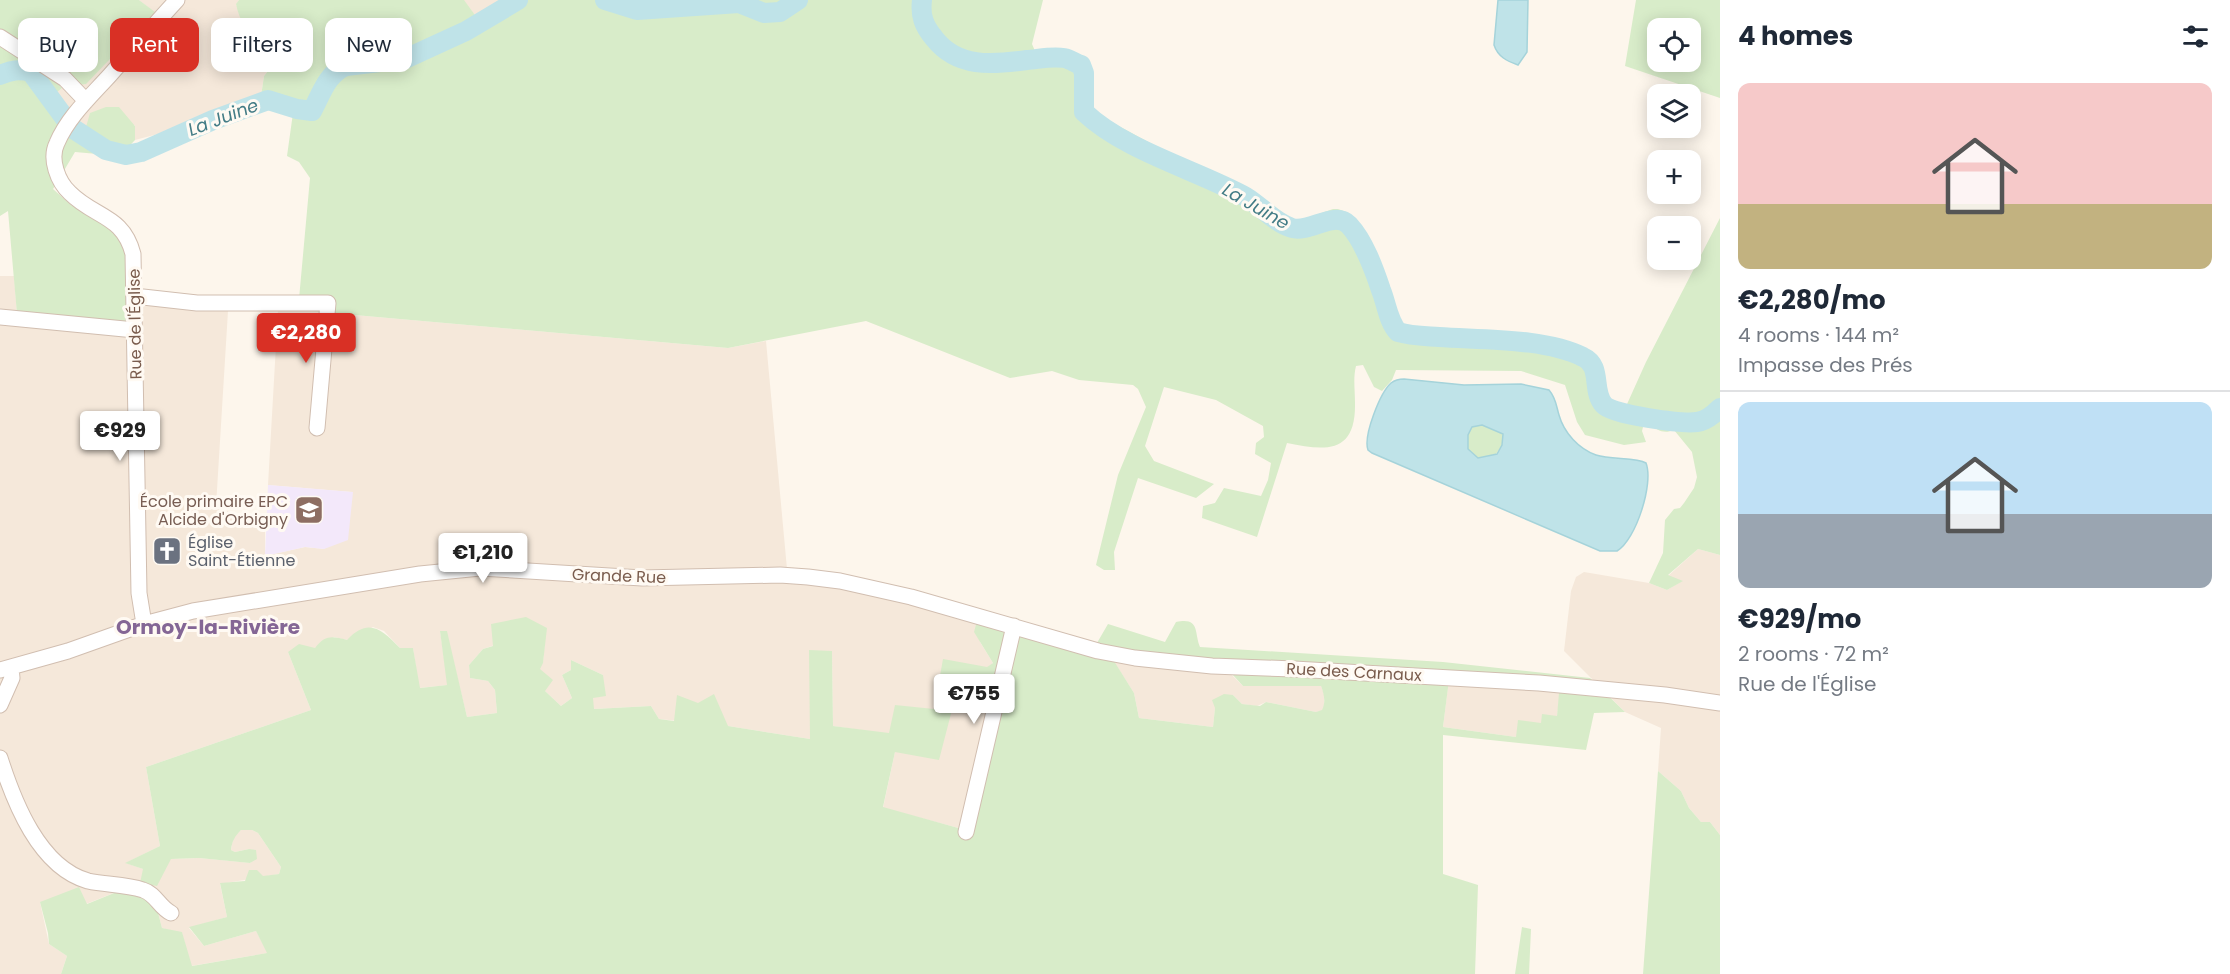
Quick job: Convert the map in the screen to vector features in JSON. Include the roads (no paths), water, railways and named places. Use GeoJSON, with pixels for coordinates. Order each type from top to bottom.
{"type":"FeatureCollection","features":[{"type":"Feature","properties":{"kind":"street","name":"Rue de l'Église"},"geometry":{"type":"LineString","coordinates":[[144,624],[140,593],[133,254],[130,241],[115,222],[70,194],[62,184],[54,157],[56,144],[73,117],[177,0]]}},
{"type":"Feature","properties":{"kind":"street"},"geometry":{"type":"LineString","coordinates":[[0,37],[65,79],[86,101]]}},
{"type":"Feature","properties":{"kind":"street"},"geometry":{"type":"LineString","coordinates":[[134,296],[197,303],[328,303],[317,428]]}},
{"type":"Feature","properties":{"kind":"street"},"geometry":{"type":"LineString","coordinates":[[0,317],[135,330]]}},
{"type":"Feature","properties":{"kind":"street","name":"Grande Rue"},"geometry":{"type":"LineString","coordinates":[[6,669],[68,651],[144,624],[193,611],[420,574],[480,568],[642,578],[780,574],[840,581],[910,597],[992,621]]}},
{"type":"Feature","properties":{"kind":"street","name":"Rue des Carnaux"},"geometry":{"type":"LineString","coordinates":[[992,621],[1098,651],[1135,658],[1212,666],[1539,683],[1720,703]]}},
{"type":"Feature","properties":{"kind":"street"},"geometry":{"type":"LineString","coordinates":[[966,832],[1014,626]]}},
{"type":"Feature","properties":{"kind":"street"},"geometry":{"type":"LineString","coordinates":[[0,705],[12,678],[6,669]]}},
{"type":"Feature","properties":{"kind":"street"},"geometry":{"type":"LineString","coordinates":[[0,758],[27,827],[62,866],[88,880],[144,890],[155,897],[165,910],[171,913]]}},
{"type":"Feature","properties":{"kind":"water"},"geometry":{"type":"Polygon","coordinates":[[[1498,0],[1528,0],[1527,52],[1518,65],[1503,58],[1494,45],[1498,0]]]}},
{"type":"Feature","properties":{"kind":"water"},"geometry":{"type":"Polygon","coordinates":[[[1402,379],[1464,385],[1521,384],[1549,390],[1564,428],[1584,449],[1602,457],[1646,463],[1648,484],[1642,510],[1637,524],[1624,545],[1617,551],[1600,551],[1372,453],[1368,450],[1368,435],[1378,405],[1391,383],[1402,379]],[[1482,425],[1472,427],[1468,435],[1468,449],[1478,458],[1497,454],[1502,445],[1503,434],[1482,425]]]}},
{"type":"Feature","properties":{"kind":"waterway","name":"La Juine"},"geometry":{"type":"LineString","coordinates":[[0,75],[15,70],[31,72],[72,128],[106,150],[126,155],[141,152],[213,120],[268,100],[312,111],[325,85],[339,69],[346,66],[405,59],[466,31],[518,0]]}},
{"type":"Feature","properties":{"kind":"waterway","name":"La Juine"},"geometry":{"type":"LineString","coordinates":[[605,0],[637,10],[739,3],[764,13],[780,12],[798,0]]}},
{"type":"Feature","properties":{"kind":"waterway","name":"La Juine"},"geometry":{"type":"LineString","coordinates":[[922,0],[922,16],[928,29],[943,48],[953,55],[988,63],[1050,57],[1070,60],[1081,65],[1084,73],[1084,112],[1120,138],[1246,197],[1286,226],[1299,229],[1336,220],[1349,225],[1368,256],[1390,318],[1398,332],[1418,336],[1532,343],[1568,351],[1589,361],[1595,372],[1600,399],[1610,409],[1620,412],[1663,420],[1697,422],[1707,419],[1720,408]]}},
{"type":"Feature","properties":{"kind":"place","name":"École primaire EPC Alcide d'Orbigny"},"geometry":{"type":"Point","coordinates":[309,510]}},
{"type":"Feature","properties":{"kind":"place","name":"Église Saint-Étienne"},"geometry":{"type":"Point","coordinates":[167,551]}},
{"type":"Feature","properties":{"kind":"district","name":"Ormoy-la-Rivière"},"geometry":{"type":"Point","coordinates":[208,627]}}]}
